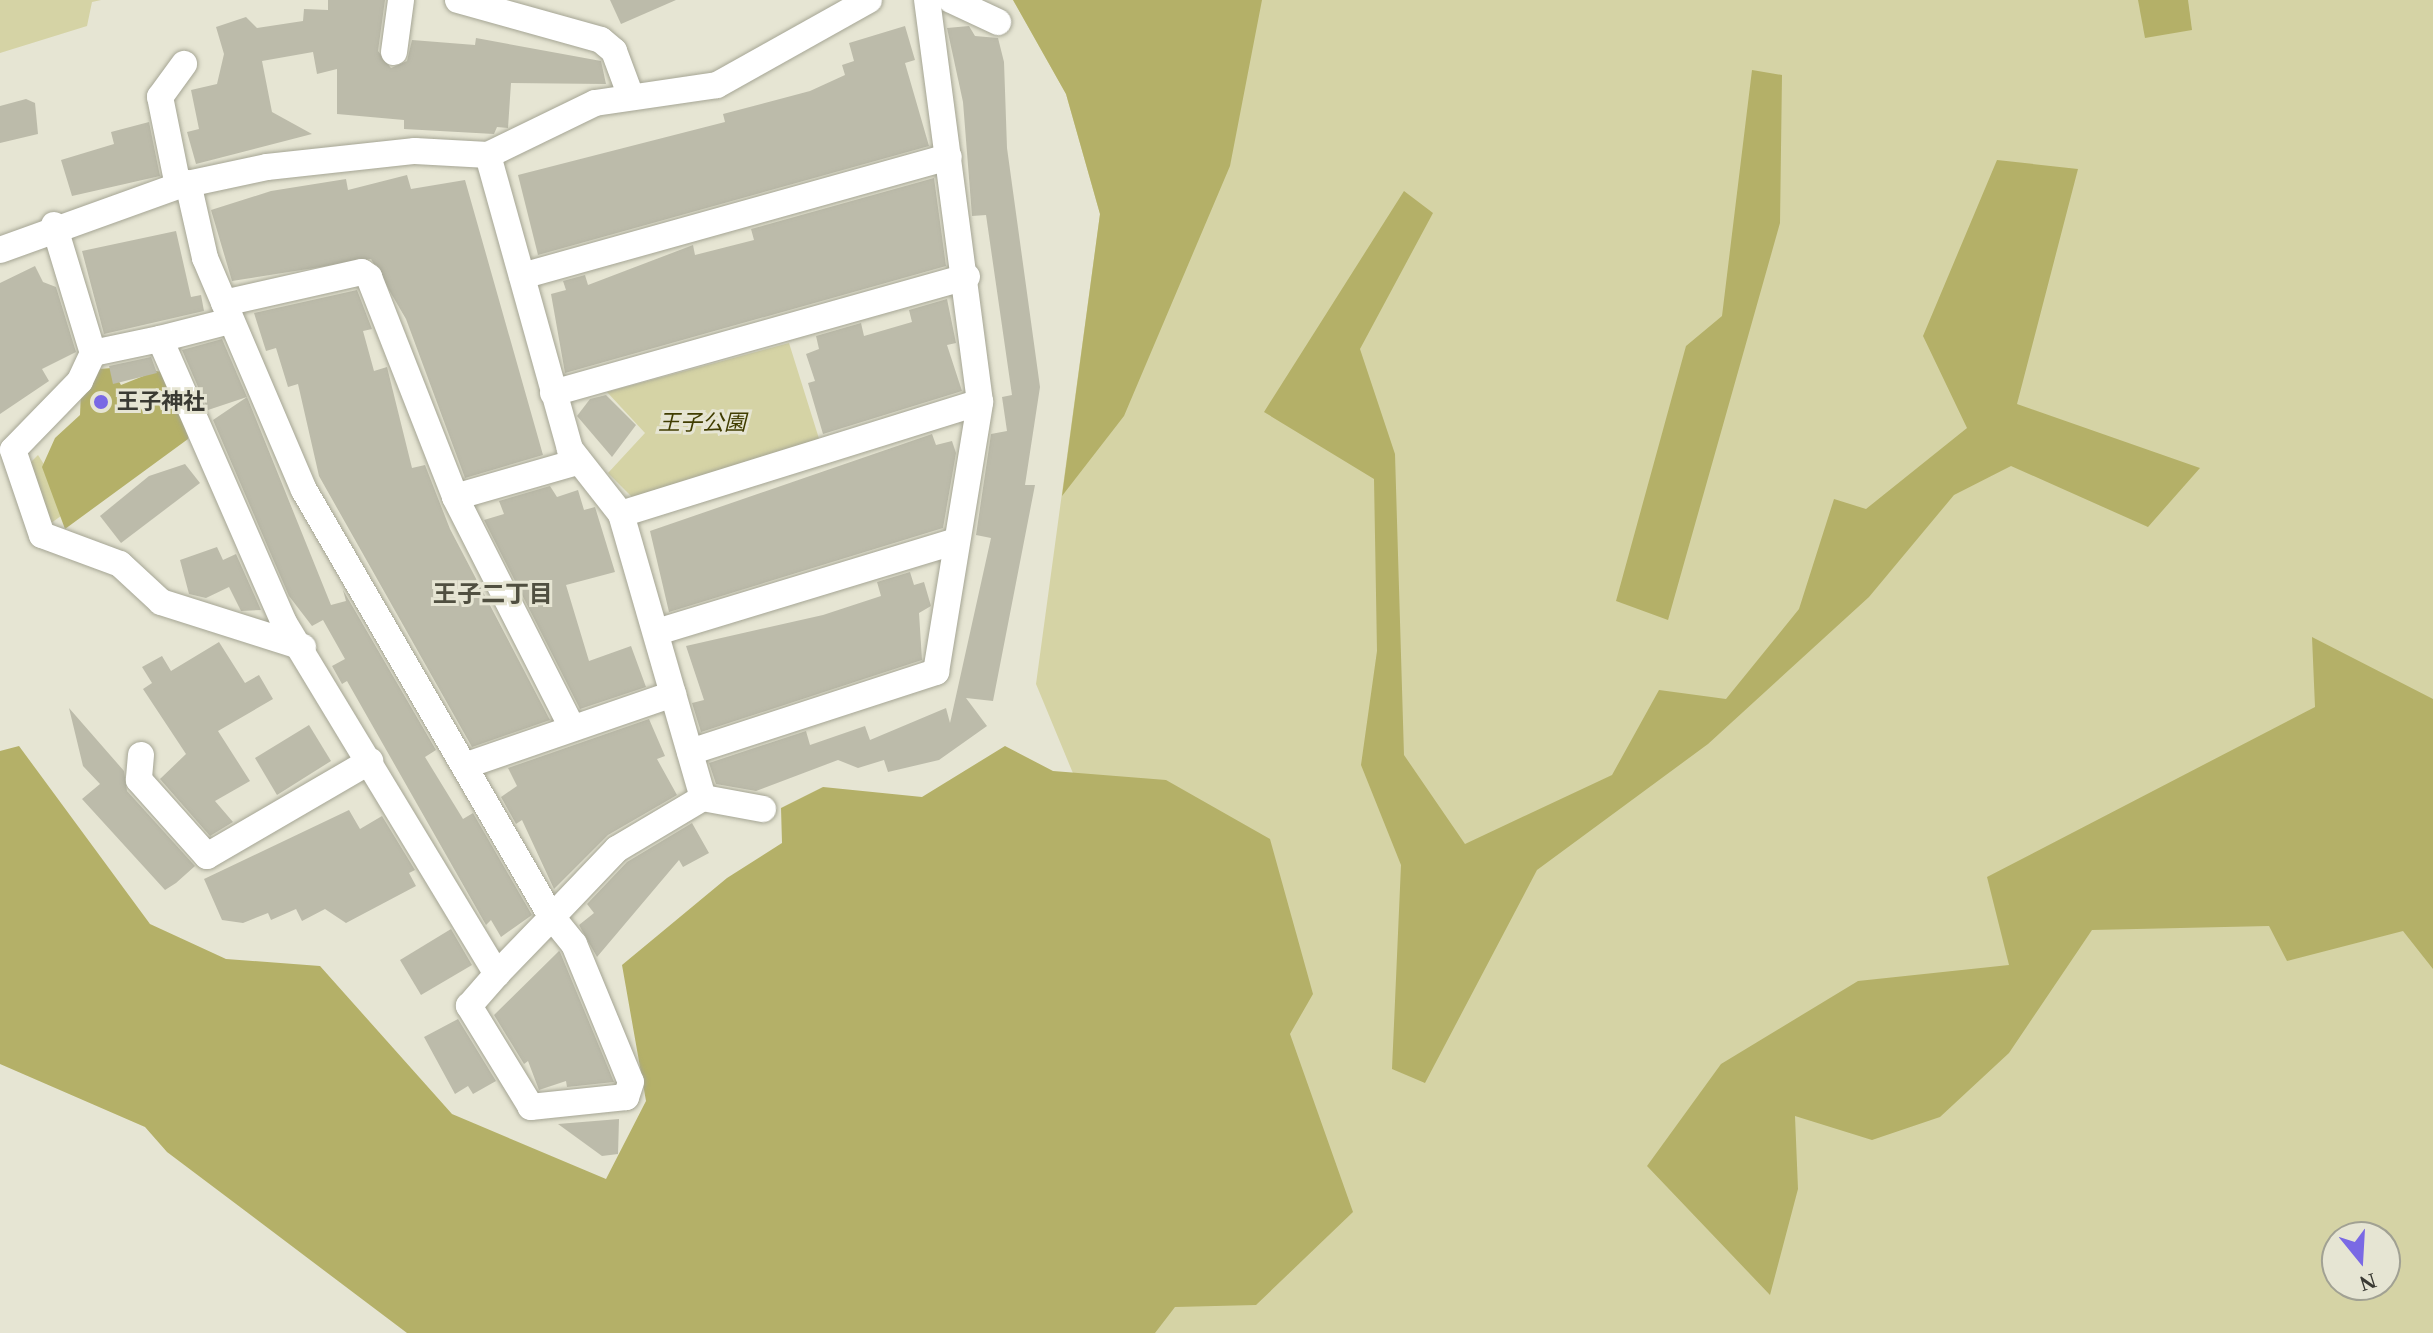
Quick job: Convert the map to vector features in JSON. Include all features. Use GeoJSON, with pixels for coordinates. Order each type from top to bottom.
{"type":"FeatureCollection","features":[{"type":"Feature","properties":{"kind":"street"},"geometry":{"type":"LineString","coordinates":[[458,0],[601,40],[614,51],[630,94]]}},
{"type":"Feature","properties":{"kind":"street"},"geometry":{"type":"LineString","coordinates":[[0,250],[54,225],[183,184],[351,155],[488,155],[595,103],[630,94],[717,85],[869,0]]}},
{"type":"Feature","properties":{"kind":"street"},"geometry":{"type":"LineString","coordinates":[[690,752],[936,672],[980,402],[967,277],[927,0]]}},
{"type":"Feature","properties":{"kind":"street"},"geometry":{"type":"LineString","coordinates":[[951,0],[998,22]]}},
{"type":"Feature","properties":{"kind":"street"},"geometry":{"type":"LineString","coordinates":[[392,16],[394,52]]}},
{"type":"Feature","properties":{"kind":"street"},"geometry":{"type":"LineString","coordinates":[[184,64],[160,97],[183,184],[227,312],[304,490],[467,765],[552,917],[594,982],[631,1082],[626,1097],[531,1107],[469,1006],[497,974],[552,917],[617,849],[703,798],[763,809]]}},
{"type":"Feature","properties":{"kind":"street"},"geometry":{"type":"LineString","coordinates":[[488,155],[553,393],[577,462],[621,514],[703,798]]}},
{"type":"Feature","properties":{"kind":"street"},"geometry":{"type":"LineString","coordinates":[[522,276],[949,157]]}},
{"type":"Feature","properties":{"kind":"street"},"geometry":{"type":"LineString","coordinates":[[54,225],[93,353],[80,381],[13,450],[42,535],[120,564],[161,602],[303,647]]}},
{"type":"Feature","properties":{"kind":"street"},"geometry":{"type":"LineString","coordinates":[[93,353],[160,339],[227,312],[362,272],[369,277],[455,497],[572,728]]}},
{"type":"Feature","properties":{"kind":"street"},"geometry":{"type":"LineString","coordinates":[[553,393],[967,277]]}},
{"type":"Feature","properties":{"kind":"street"},"geometry":{"type":"LineString","coordinates":[[160,339],[283,621],[303,647],[497,974]]}},
{"type":"Feature","properties":{"kind":"street"},"geometry":{"type":"LineString","coordinates":[[621,514],[980,402]]}},
{"type":"Feature","properties":{"kind":"street"},"geometry":{"type":"LineString","coordinates":[[455,497],[577,462]]}},
{"type":"Feature","properties":{"kind":"street"},"geometry":{"type":"LineString","coordinates":[[657,632],[956,541]]}},
{"type":"Feature","properties":{"kind":"street"},"geometry":{"type":"LineString","coordinates":[[467,765],[673,694]]}},
{"type":"Feature","properties":{"kind":"street"},"geometry":{"type":"LineString","coordinates":[[141,755],[139,780],[207,856],[370,761]]}},
{"type":"Feature","properties":{"kind":"green space"},"geometry":{"type":"Polygon","coordinates":[[[0,0],[101,0],[92,2],[87,26],[0,53],[0,0]]]}},
{"type":"Feature","properties":{"kind":"green space"},"geometry":{"type":"Polygon","coordinates":[[[1013,0],[2433,0],[2433,1333],[1143,1333],[1116,877],[1036,684],[1100,214],[1066,94],[1013,0]]]}},
{"type":"Feature","properties":{"kind":"green space","name":"王子公園"},"geometry":{"type":"Polygon","coordinates":[[[789,343],[821,445],[635,500],[608,473],[645,433],[607,392],[789,343]]]}},
{"type":"Feature","properties":{"kind":"green space"},"geometry":{"type":"Polygon","coordinates":[[[38,455],[72,508],[47,526],[26,467],[38,455]]]}},
{"type":"Feature","properties":{"kind":"shaded area"},"geometry":{"type":"Polygon","coordinates":[[[1013,0],[1262,0],[1230,166],[1124,416],[1062,496],[1100,214],[1066,94],[1013,0]]]}},
{"type":"Feature","properties":{"kind":"shaded area"},"geometry":{"type":"Polygon","coordinates":[[[2138,0],[2188,0],[2192,30],[2145,38],[2138,0]]]}},
{"type":"Feature","properties":{"kind":"shaded area"},"geometry":{"type":"Polygon","coordinates":[[[1752,70],[1782,75],[1780,223],[1668,620],[1616,601],[1686,346],[1722,316],[1752,70]]]}},
{"type":"Feature","properties":{"kind":"shaded area"},"geometry":{"type":"Polygon","coordinates":[[[1997,160],[2078,169],[2017,404],[2200,468],[2148,527],[2011,466],[1954,495],[1869,597],[1708,744],[1537,870],[1425,1083],[1392,1069],[1401,865],[1361,765],[1377,651],[1374,479],[1264,412],[1404,191],[1433,213],[1360,349],[1395,454],[1404,755],[1465,844],[1612,775],[1659,690],[1726,699],[1799,609],[1834,499],[1866,509],[1967,428],[1923,336],[1997,160]]]}},
{"type":"Feature","properties":{"kind":"shaded area"},"geometry":{"type":"Polygon","coordinates":[[[111,368],[121,385],[156,371],[173,374],[191,423],[188,439],[65,529],[42,467],[55,438],[80,415],[81,391],[100,369],[111,368]]]}},
{"type":"Feature","properties":{"kind":"shaded area"},"geometry":{"type":"Polygon","coordinates":[[[2312,637],[2433,699],[2433,969],[2403,931],[2287,961],[2269,926],[2092,930],[2009,1053],[1940,1117],[1872,1140],[1795,1116],[1798,1189],[1770,1295],[1647,1166],[1721,1064],[1858,981],[2009,965],[1987,877],[2315,707],[2312,637]]]}},
{"type":"Feature","properties":{"kind":"shaded area"},"geometry":{"type":"Polygon","coordinates":[[[19,746],[150,924],[226,959],[320,966],[452,1114],[606,1179],[646,1101],[622,965],[727,878],[782,843],[781,808],[823,787],[922,797],[1005,746],[1053,771],[1166,780],[1270,839],[1313,994],[1290,1034],[1353,1212],[1256,1305],[1175,1307],[1155,1333],[407,1333],[167,1152],[145,1127],[0,1064],[0,751],[19,746]]]}},
{"type":"Feature","properties":{"kind":"building"},"geometry":{"type":"Polygon","coordinates":[[[328,0],[385,0],[378,51],[391,68],[407,61],[412,40],[475,45],[476,38],[601,61],[606,84],[511,83],[508,128],[497,127],[494,134],[404,129],[404,120],[337,114],[337,69],[317,74],[313,52],[262,61],[272,112],[312,134],[196,164],[187,132],[199,129],[191,90],[217,84],[224,54],[216,27],[246,17],[257,28],[303,21],[304,9],[328,10],[328,0]]]}},
{"type":"Feature","properties":{"kind":"building"},"geometry":{"type":"Polygon","coordinates":[[[610,0],[676,0],[621,24],[610,0]]]}},
{"type":"Feature","properties":{"kind":"building"},"geometry":{"type":"Polygon","coordinates":[[[905,26],[915,60],[905,63],[929,146],[538,255],[518,175],[725,122],[723,114],[810,91],[845,75],[842,65],[854,61],[849,43],[905,26]]]}},
{"type":"Feature","properties":{"kind":"building"},"geometry":{"type":"Polygon","coordinates":[[[969,26],[975,36],[998,38],[1004,62],[1007,148],[1040,387],[1025,485],[1035,485],[993,701],[966,698],[987,726],[939,760],[888,772],[884,760],[858,768],[838,760],[756,791],[716,784],[709,763],[806,731],[810,745],[865,726],[870,740],[946,708],[950,723],[991,538],[976,535],[991,434],[1007,431],[1002,397],[1012,395],[986,215],[972,216],[963,102],[947,28],[969,26]]]}},
{"type":"Feature","properties":{"kind":"building"},"geometry":{"type":"Polygon","coordinates":[[[26,99],[35,103],[38,134],[0,143],[0,106],[26,99]]]}},
{"type":"Feature","properties":{"kind":"building"},"geometry":{"type":"Polygon","coordinates":[[[149,122],[160,176],[72,196],[61,160],[114,144],[111,132],[149,122]]]}},
{"type":"Feature","properties":{"kind":"building"},"geometry":{"type":"Polygon","coordinates":[[[407,175],[411,189],[465,180],[543,455],[465,478],[406,319],[371,259],[232,281],[211,210],[271,191],[346,179],[348,190],[407,175]]]}},
{"type":"Feature","properties":{"kind":"building"},"geometry":{"type":"Polygon","coordinates":[[[934,178],[946,266],[565,373],[551,294],[566,290],[563,281],[585,275],[588,285],[693,245],[695,255],[754,240],[751,229],[934,178]]]}},
{"type":"Feature","properties":{"kind":"building"},"geometry":{"type":"Polygon","coordinates":[[[176,231],[191,297],[201,295],[204,311],[104,334],[82,251],[176,231]]]}},
{"type":"Feature","properties":{"kind":"building"},"geometry":{"type":"Polygon","coordinates":[[[35,266],[43,282],[56,287],[76,352],[42,369],[49,381],[0,414],[0,283],[35,266]]]}},
{"type":"Feature","properties":{"kind":"building"},"geometry":{"type":"Polygon","coordinates":[[[357,290],[372,329],[363,331],[374,371],[387,367],[412,468],[425,465],[450,529],[550,720],[472,747],[319,476],[298,384],[288,387],[276,348],[266,351],[254,313],[357,290]]]}},
{"type":"Feature","properties":{"kind":"building"},"geometry":{"type":"Polygon","coordinates":[[[947,299],[956,343],[947,345],[962,391],[823,434],[808,383],[815,381],[806,354],[819,349],[816,336],[861,323],[864,336],[912,322],[909,310],[947,299]]]}},
{"type":"Feature","properties":{"kind":"building"},"geometry":{"type":"Polygon","coordinates":[[[222,339],[247,397],[208,410],[182,350],[222,339]]]}},
{"type":"Feature","properties":{"kind":"building"},"geometry":{"type":"Polygon","coordinates":[[[151,357],[157,373],[113,384],[109,366],[151,357]]]}},
{"type":"Feature","properties":{"kind":"building"},"geometry":{"type":"Polygon","coordinates":[[[606,395],[636,425],[612,457],[577,416],[590,399],[606,395]]]}},
{"type":"Feature","properties":{"kind":"building"},"geometry":{"type":"Polygon","coordinates":[[[247,397],[331,605],[346,601],[343,590],[436,750],[425,757],[463,819],[473,813],[532,915],[501,937],[491,920],[486,925],[347,681],[342,684],[332,666],[345,659],[323,620],[312,626],[289,596],[213,420],[247,397]]]}},
{"type":"Feature","properties":{"kind":"building"},"geometry":{"type":"Polygon","coordinates":[[[932,434],[936,445],[952,441],[956,453],[943,528],[669,612],[650,531],[932,434]]]}},
{"type":"Feature","properties":{"kind":"building"},"geometry":{"type":"Polygon","coordinates":[[[185,464],[200,483],[121,543],[100,516],[149,476],[185,464]]]}},
{"type":"Feature","properties":{"kind":"building"},"geometry":{"type":"Polygon","coordinates":[[[550,486],[557,497],[578,490],[584,510],[595,507],[615,572],[566,585],[589,661],[631,646],[646,687],[580,709],[484,520],[504,514],[499,501],[550,486]]]}},
{"type":"Feature","properties":{"kind":"building"},"geometry":{"type":"Polygon","coordinates":[[[217,547],[223,560],[236,554],[261,610],[241,611],[229,587],[206,598],[189,594],[180,560],[217,547]]]}},
{"type":"Feature","properties":{"kind":"building"},"geometry":{"type":"Polygon","coordinates":[[[910,572],[914,585],[924,582],[931,606],[919,613],[922,660],[701,732],[692,703],[704,700],[686,646],[823,615],[881,596],[877,582],[910,572]]]}},
{"type":"Feature","properties":{"kind":"building"},"geometry":{"type":"Polygon","coordinates":[[[219,642],[245,683],[259,675],[273,699],[218,731],[250,781],[215,801],[233,822],[210,836],[160,779],[186,754],[143,689],[152,683],[142,667],[162,656],[171,671],[219,642]]]}},
{"type":"Feature","properties":{"kind":"building"},"geometry":{"type":"Polygon","coordinates":[[[69,708],[124,771],[127,791],[195,866],[165,890],[82,799],[100,784],[83,766],[69,708]]]}},
{"type":"Feature","properties":{"kind":"building"},"geometry":{"type":"Polygon","coordinates":[[[649,719],[665,756],[657,759],[677,795],[608,835],[554,889],[522,820],[516,824],[501,797],[517,786],[508,768],[649,719]]]}},
{"type":"Feature","properties":{"kind":"building"},"geometry":{"type":"Polygon","coordinates":[[[309,725],[331,761],[277,795],[255,758],[309,725]]]}},
{"type":"Feature","properties":{"kind":"building"},"geometry":{"type":"Polygon","coordinates":[[[349,810],[360,829],[382,816],[415,870],[409,873],[416,886],[346,923],[325,909],[302,921],[296,909],[271,920],[268,913],[243,923],[222,920],[204,879],[349,810]]]}},
{"type":"Feature","properties":{"kind":"building"},"geometry":{"type":"Polygon","coordinates":[[[692,823],[709,853],[683,867],[679,860],[597,957],[579,925],[594,913],[587,904],[627,862],[692,823]]]}},
{"type":"Feature","properties":{"kind":"building"},"geometry":{"type":"Polygon","coordinates":[[[451,929],[472,965],[421,995],[400,960],[451,929]]]}},
{"type":"Feature","properties":{"kind":"building"},"geometry":{"type":"Polygon","coordinates":[[[559,951],[614,1082],[567,1087],[566,1081],[539,1090],[528,1061],[524,1064],[494,1015],[559,951]]]}},
{"type":"Feature","properties":{"kind":"building"},"geometry":{"type":"Polygon","coordinates":[[[458,1019],[496,1081],[473,1094],[468,1086],[455,1094],[424,1037],[458,1019]]]}},
{"type":"Feature","properties":{"kind":"building"},"geometry":{"type":"Polygon","coordinates":[[[619,1119],[618,1154],[602,1156],[558,1124],[619,1119]]]}},
{"type":"Feature","properties":{"kind":"place","name":"王子神社"},"geometry":{"type":"Point","coordinates":[101,402]}},
{"type":"Feature","properties":{"kind":"district","name":"王子二丁目"},"geometry":{"type":"Point","coordinates":[493,595]}}]}
